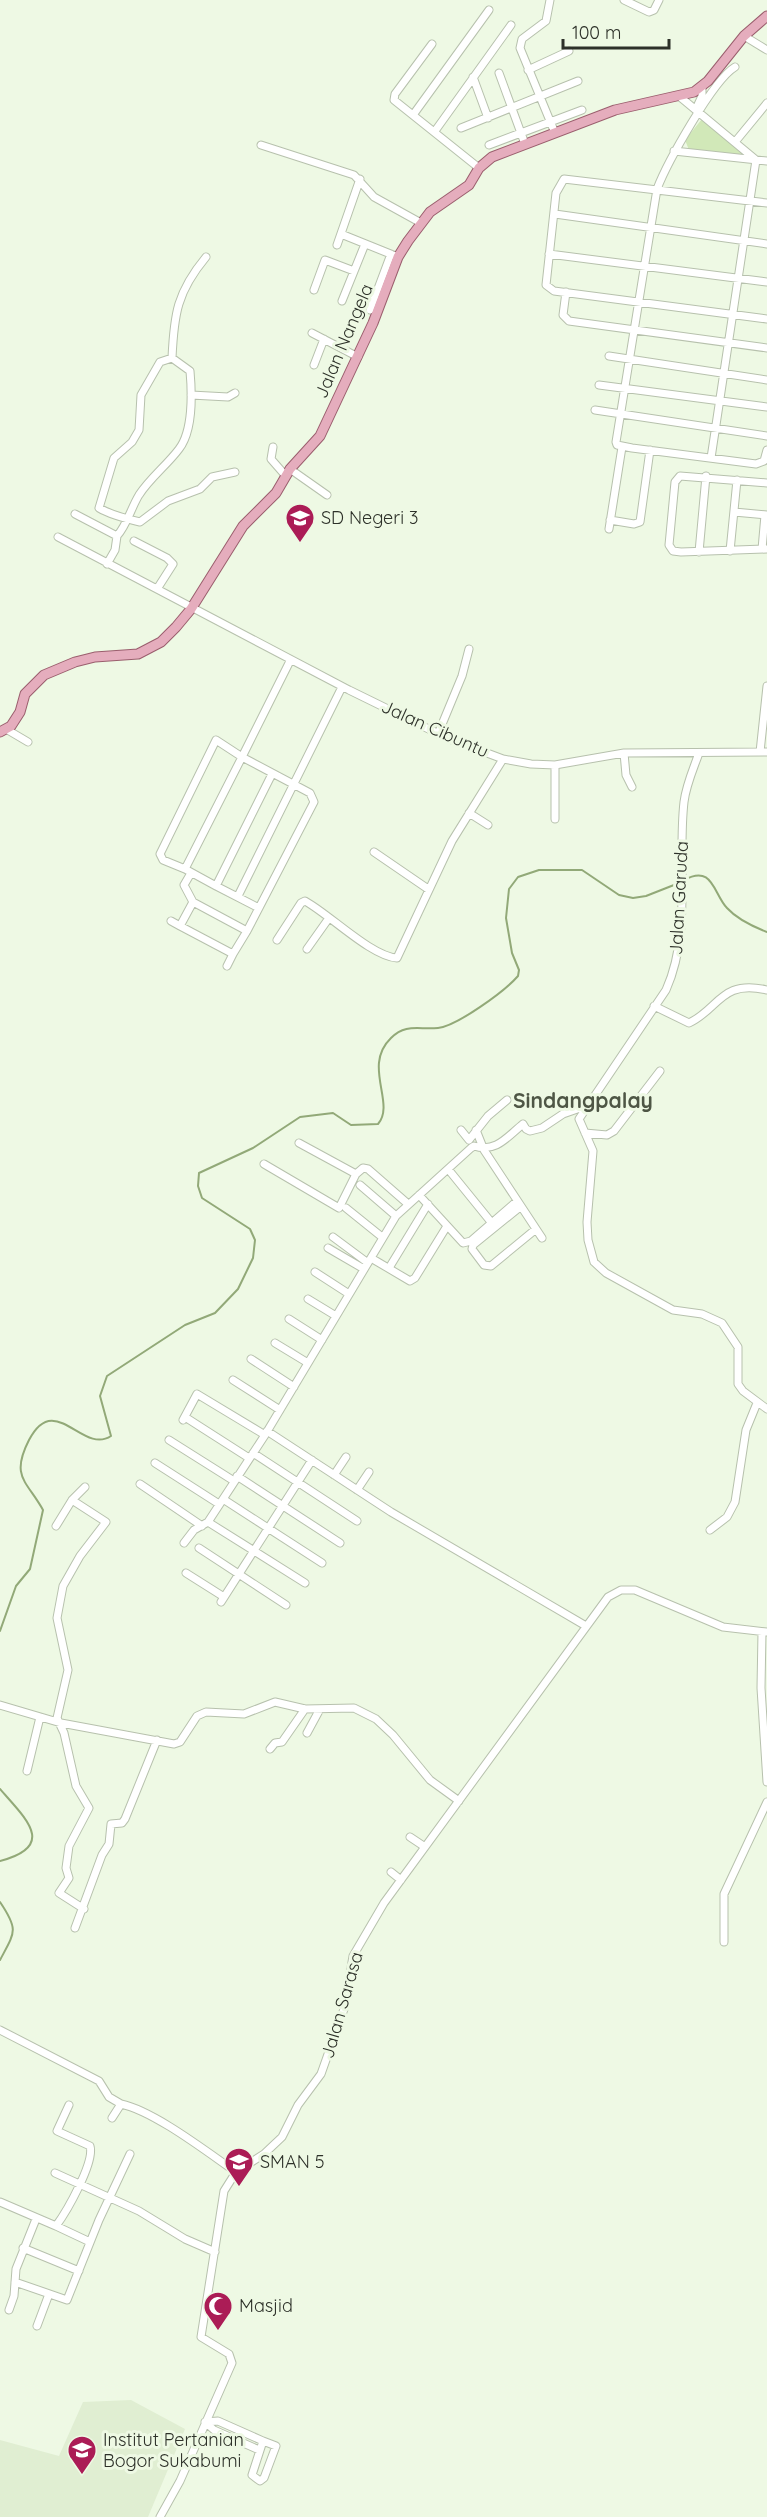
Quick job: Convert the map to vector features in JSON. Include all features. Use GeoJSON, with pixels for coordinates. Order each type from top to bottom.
{"type":"FeatureCollection","features":[{"type":"Feature","properties":{"kind":"main road"},"geometry":{"type":"LineString","coordinates":[[702,88],[744,36],[767,16]]}},
{"type":"Feature","properties":{"kind":"main road","name":"Jalan Nangela"},"geometry":{"type":"LineString","coordinates":[[3,730],[15,720],[26,694],[44,675],[95,657],[132,656],[145,651],[160,642],[191,609],[243,526],[276,493],[288,472],[320,436],[358,357],[395,256],[435,209],[469,185],[479,168],[492,157],[615,110],[679,96],[702,88]]}},
{"type":"Feature","properties":{"kind":"street"},"geometry":{"type":"LineString","coordinates":[[550,0],[546,21],[521,41],[521,53],[555,133]]}},
{"type":"Feature","properties":{"kind":"street"},"geometry":{"type":"LineString","coordinates":[[624,0],[649,12],[654,10],[659,0]]}},
{"type":"Feature","properties":{"kind":"street"},"geometry":{"type":"LineString","coordinates":[[413,115],[489,10]]}},
{"type":"Feature","properties":{"kind":"street"},"geometry":{"type":"LineString","coordinates":[[435,131],[511,25]]}},
{"type":"Feature","properties":{"kind":"street"},"geometry":{"type":"LineString","coordinates":[[744,36],[767,50]]}},
{"type":"Feature","properties":{"kind":"street"},"geometry":{"type":"LineString","coordinates":[[432,44],[394,100],[479,168]]}},
{"type":"Feature","properties":{"kind":"street"},"geometry":{"type":"LineString","coordinates":[[528,70],[569,51]]}},
{"type":"Feature","properties":{"kind":"street"},"geometry":{"type":"LineString","coordinates":[[735,67],[697,111],[674,151],[657,189],[616,442],[622,447],[759,465],[766,459],[767,450]]}},
{"type":"Feature","properties":{"kind":"street"},"geometry":{"type":"LineString","coordinates":[[499,73],[510,109],[525,144]]}},
{"type":"Feature","properties":{"kind":"street"},"geometry":{"type":"LineString","coordinates":[[473,77],[488,118]]}},
{"type":"Feature","properties":{"kind":"street"},"geometry":{"type":"LineString","coordinates":[[461,128],[578,81]]}},
{"type":"Feature","properties":{"kind":"street"},"geometry":{"type":"LineString","coordinates":[[697,111],[702,88]]}},
{"type":"Feature","properties":{"kind":"street"},"geometry":{"type":"LineString","coordinates":[[679,96],[756,160]]}},
{"type":"Feature","properties":{"kind":"street"},"geometry":{"type":"LineString","coordinates":[[735,142],[767,104]]}},
{"type":"Feature","properties":{"kind":"street"},"geometry":{"type":"LineString","coordinates":[[489,145],[582,110]]}},
{"type":"Feature","properties":{"kind":"street"},"geometry":{"type":"LineString","coordinates":[[261,145],[282,154],[343,170],[360,179],[374,196],[421,223]]}},
{"type":"Feature","properties":{"kind":"street"},"geometry":{"type":"LineString","coordinates":[[674,151],[767,161]]}},
{"type":"Feature","properties":{"kind":"street"},"geometry":{"type":"LineString","coordinates":[[711,458],[742,240],[756,160]]}},
{"type":"Feature","properties":{"kind":"street"},"geometry":{"type":"LineString","coordinates":[[337,245],[360,179]]}},
{"type":"Feature","properties":{"kind":"street"},"geometry":{"type":"LineString","coordinates":[[767,203],[564,179],[557,189],[546,287],[638,303],[767,319]]}},
{"type":"Feature","properties":{"kind":"street"},"geometry":{"type":"LineString","coordinates":[[555,214],[767,243]]}},
{"type":"Feature","properties":{"kind":"street"},"geometry":{"type":"LineString","coordinates":[[340,234],[395,256],[370,310]]}},
{"type":"Feature","properties":{"kind":"street"},"geometry":{"type":"LineString","coordinates":[[342,301],[365,244]]}},
{"type":"Feature","properties":{"kind":"street"},"geometry":{"type":"LineString","coordinates":[[549,254],[767,282]]}},
{"type":"Feature","properties":{"kind":"street"},"geometry":{"type":"LineString","coordinates":[[172,358],[174,317],[181,295],[189,277],[206,257]]}},
{"type":"Feature","properties":{"kind":"street"},"geometry":{"type":"LineString","coordinates":[[314,290],[325,260],[354,271]]}},
{"type":"Feature","properties":{"kind":"street"},"geometry":{"type":"LineString","coordinates":[[566,292],[562,312],[566,320],[634,332],[767,348]]}},
{"type":"Feature","properties":{"kind":"street"},"geometry":{"type":"LineString","coordinates":[[312,333],[358,357]]}},
{"type":"Feature","properties":{"kind":"street"},"geometry":{"type":"LineString","coordinates":[[314,364],[324,339]]}},
{"type":"Feature","properties":{"kind":"street"},"geometry":{"type":"LineString","coordinates":[[609,356],[767,380]]}},
{"type":"Feature","properties":{"kind":"street"},"geometry":{"type":"LineString","coordinates":[[107,564],[116,550],[117,536],[140,494],[182,446],[191,395],[190,372],[172,358]]}},
{"type":"Feature","properties":{"kind":"street"},"geometry":{"type":"LineString","coordinates":[[172,358],[160,363],[141,395],[139,430],[132,442],[114,458],[98,505],[102,510],[140,522],[168,501],[200,489],[212,477],[235,472]]}},
{"type":"Feature","properties":{"kind":"street"},"geometry":{"type":"LineString","coordinates":[[599,385],[767,407]]}},
{"type":"Feature","properties":{"kind":"street"},"geometry":{"type":"LineString","coordinates":[[191,395],[228,397],[235,393]]}},
{"type":"Feature","properties":{"kind":"street"},"geometry":{"type":"LineString","coordinates":[[595,410],[767,436]]}},
{"type":"Feature","properties":{"kind":"street"},"geometry":{"type":"LineString","coordinates":[[273,447],[271,459],[327,495]]}},
{"type":"Feature","properties":{"kind":"street"},"geometry":{"type":"LineString","coordinates":[[609,529],[622,447]]}},
{"type":"Feature","properties":{"kind":"street"},"geometry":{"type":"LineString","coordinates":[[610,520],[634,524],[640,522],[650,450]]}},
{"type":"Feature","properties":{"kind":"street"},"geometry":{"type":"LineString","coordinates":[[734,512],[766,515],[764,549],[677,552],[670,549],[678,478],[682,475],[767,483]]}},
{"type":"Feature","properties":{"kind":"street"},"geometry":{"type":"LineString","coordinates":[[699,552],[706,476]]}},
{"type":"Feature","properties":{"kind":"street"},"geometry":{"type":"LineString","coordinates":[[730,551],[737,480]]}},
{"type":"Feature","properties":{"kind":"street"},"geometry":{"type":"LineString","coordinates":[[75,514],[117,536]]}},
{"type":"Feature","properties":{"kind":"street","name":"Jalan Cibuntu"},"geometry":{"type":"LineString","coordinates":[[58,537],[342,687],[438,734],[503,759],[531,765],[555,765],[624,753],[699,753]]}},
{"type":"Feature","properties":{"kind":"street"},"geometry":{"type":"LineString","coordinates":[[134,541],[167,558],[173,564],[157,589]]}},
{"type":"Feature","properties":{"kind":"street"},"geometry":{"type":"LineString","coordinates":[[438,734],[462,676],[469,650]]}},
{"type":"Feature","properties":{"kind":"street"},"geometry":{"type":"LineString","coordinates":[[247,931],[193,902],[183,885],[242,757],[290,661]]}},
{"type":"Feature","properties":{"kind":"street"},"geometry":{"type":"LineString","coordinates":[[699,753],[764,752],[767,686]]}},
{"type":"Feature","properties":{"kind":"street"},"geometry":{"type":"LineString","coordinates":[[237,896],[342,687]]}},
{"type":"Feature","properties":{"kind":"street"},"geometry":{"type":"LineString","coordinates":[[3,730],[28,742]]}},
{"type":"Feature","properties":{"kind":"street"},"geometry":{"type":"LineString","coordinates":[[227,966],[247,931],[259,908],[314,802],[310,793],[272,774],[216,740],[160,854],[163,860],[259,908]]}},
{"type":"Feature","properties":{"kind":"street"},"geometry":{"type":"LineString","coordinates":[[624,753],[627,780],[632,787]]}},
{"type":"Feature","properties":{"kind":"street","name":"Jalan Garuda"},"geometry":{"type":"LineString","coordinates":[[586,1106],[666,990],[677,959],[684,809],[687,785],[699,753]]}},
{"type":"Feature","properties":{"kind":"street"},"geometry":{"type":"LineString","coordinates":[[277,940],[303,902],[358,939],[397,958],[428,889],[469,813],[503,759]]}},
{"type":"Feature","properties":{"kind":"street"},"geometry":{"type":"LineString","coordinates":[[555,765],[555,819]]}},
{"type":"Feature","properties":{"kind":"street"},"geometry":{"type":"LineString","coordinates":[[216,886],[272,774]]}},
{"type":"Feature","properties":{"kind":"street"},"geometry":{"type":"LineString","coordinates":[[469,813],[488,825]]}},
{"type":"Feature","properties":{"kind":"street"},"geometry":{"type":"LineString","coordinates":[[374,852],[428,889]]}},
{"type":"Feature","properties":{"kind":"street"},"geometry":{"type":"LineString","coordinates":[[180,926],[193,902]]}},
{"type":"Feature","properties":{"kind":"street"},"geometry":{"type":"LineString","coordinates":[[307,949],[329,918]]}},
{"type":"Feature","properties":{"kind":"street"},"geometry":{"type":"LineString","coordinates":[[171,921],[233,954]]}},
{"type":"Feature","properties":{"kind":"street"},"geometry":{"type":"LineString","coordinates":[[654,1006],[689,1023],[725,994],[753,988],[767,990]]}},
{"type":"Feature","properties":{"kind":"street"},"geometry":{"type":"LineString","coordinates":[[585,1132],[611,1134],[660,1071]]}},
{"type":"Feature","properties":{"kind":"street"},"geometry":{"type":"LineString","coordinates":[[461,1130],[469,1140],[476,1130],[507,1100]]}},
{"type":"Feature","properties":{"kind":"street"},"geometry":{"type":"LineString","coordinates":[[586,1106],[579,1120],[593,1151],[587,1222],[588,1240],[594,1262],[606,1274],[673,1310],[702,1314],[722,1323],[738,1347],[738,1384],[757,1403],[767,1409]]}},
{"type":"Feature","properties":{"kind":"street"},"geometry":{"type":"LineString","coordinates":[[184,1543],[191,1532],[205,1524],[266,1433],[396,1216],[474,1146],[484,1150],[496,1145],[523,1124],[526,1129],[536,1130],[586,1106]]}},
{"type":"Feature","properties":{"kind":"street"},"geometry":{"type":"LineString","coordinates":[[476,1130],[484,1150],[542,1238]]}},
{"type":"Feature","properties":{"kind":"street"},"geometry":{"type":"LineString","coordinates":[[299,1143],[356,1174]]}},
{"type":"Feature","properties":{"kind":"street"},"geometry":{"type":"LineString","coordinates":[[264,1164],[339,1208],[356,1174],[363,1168],[368,1169],[408,1204]]}},
{"type":"Feature","properties":{"kind":"street"},"geometry":{"type":"LineString","coordinates":[[448,1169],[491,1222]]}},
{"type":"Feature","properties":{"kind":"street"},"geometry":{"type":"LineString","coordinates":[[360,1185],[396,1216]]}},
{"type":"Feature","properties":{"kind":"street"},"geometry":{"type":"LineString","coordinates":[[419,1195],[460,1241],[467,1243],[491,1222],[518,1204]]}},
{"type":"Feature","properties":{"kind":"street"},"geometry":{"type":"LineString","coordinates":[[389,1268],[428,1204]]}},
{"type":"Feature","properties":{"kind":"street"},"geometry":{"type":"LineString","coordinates":[[518,1204],[473,1245],[472,1250],[488,1267],[536,1229]]}},
{"type":"Feature","properties":{"kind":"street"},"geometry":{"type":"LineString","coordinates":[[345,1208],[382,1237]]}},
{"type":"Feature","properties":{"kind":"street"},"geometry":{"type":"LineString","coordinates":[[328,1248],[389,1268],[410,1281],[413,1280],[447,1226]]}},
{"type":"Feature","properties":{"kind":"street"},"geometry":{"type":"LineString","coordinates":[[333,1238],[368,1263]]}},
{"type":"Feature","properties":{"kind":"street"},"geometry":{"type":"LineString","coordinates":[[315,1272],[349,1294]]}},
{"type":"Feature","properties":{"kind":"street"},"geometry":{"type":"LineString","coordinates":[[308,1299],[336,1316]]}},
{"type":"Feature","properties":{"kind":"street"},"geometry":{"type":"LineString","coordinates":[[289,1319],[322,1340]]}},
{"type":"Feature","properties":{"kind":"street"},"geometry":{"type":"LineString","coordinates":[[275,1343],[308,1363]]}},
{"type":"Feature","properties":{"kind":"street"},"geometry":{"type":"LineString","coordinates":[[251,1359],[294,1387]]}},
{"type":"Feature","properties":{"kind":"street"},"geometry":{"type":"LineString","coordinates":[[233,1380],[280,1410]]}},
{"type":"Feature","properties":{"kind":"street"},"geometry":{"type":"LineString","coordinates":[[357,1521],[298,1482],[184,1418],[197,1394],[312,1460],[357,1490],[586,1626]]}},
{"type":"Feature","properties":{"kind":"street"},"geometry":{"type":"LineString","coordinates":[[710,1530],[727,1518],[735,1502],[746,1430],[757,1403]]}},
{"type":"Feature","properties":{"kind":"street"},"geometry":{"type":"LineString","coordinates":[[169,1440],[283,1506],[340,1543]]}},
{"type":"Feature","properties":{"kind":"street"},"geometry":{"type":"LineString","coordinates":[[334,1475],[346,1457]]}},
{"type":"Feature","properties":{"kind":"street"},"geometry":{"type":"LineString","coordinates":[[186,1573],[223,1599],[312,1460]]}},
{"type":"Feature","properties":{"kind":"street"},"geometry":{"type":"LineString","coordinates":[[155,1463],[269,1529],[322,1563]]}},
{"type":"Feature","properties":{"kind":"street"},"geometry":{"type":"LineString","coordinates":[[357,1490],[369,1472]]}},
{"type":"Feature","properties":{"kind":"street"},"geometry":{"type":"LineString","coordinates":[[140,1484],[305,1583]]}},
{"type":"Feature","properties":{"kind":"street"},"geometry":{"type":"LineString","coordinates":[[56,1526],[72,1500],[86,1487]]}},
{"type":"Feature","properties":{"kind":"street"},"geometry":{"type":"LineString","coordinates":[[72,1500],[106,1522],[80,1556],[63,1586],[57,1618],[68,1670],[57,1713],[76,1786],[89,1808],[69,1846],[66,1868],[69,1878],[59,1893],[84,1909]]}},
{"type":"Feature","properties":{"kind":"street"},"geometry":{"type":"LineString","coordinates":[[200,1548],[286,1605]]}},
{"type":"Feature","properties":{"kind":"street","name":"Jalan Sarasa"},"geometry":{"type":"LineString","coordinates":[[236,2172],[256,2160],[282,2138],[298,2105],[321,2074],[344,2008],[353,1956],[369,1927],[608,1597],[627,1589],[723,1627],[765,1632]]}},
{"type":"Feature","properties":{"kind":"street"},"geometry":{"type":"LineString","coordinates":[[765,1632],[761,1688],[767,1782]]}},
{"type":"Feature","properties":{"kind":"street"},"geometry":{"type":"LineString","coordinates":[[0,1705],[61,1723],[177,1743],[197,1716],[206,1712],[243,1714],[275,1702],[305,1708],[348,1707],[369,1715],[393,1735],[430,1780],[459,1801]]}},
{"type":"Feature","properties":{"kind":"street"},"geometry":{"type":"LineString","coordinates":[[270,1749],[274,1743],[282,1742],[305,1708]]}},
{"type":"Feature","properties":{"kind":"street"},"geometry":{"type":"LineString","coordinates":[[307,1732],[320,1709]]}},
{"type":"Feature","properties":{"kind":"street"},"geometry":{"type":"LineString","coordinates":[[27,1771],[40,1717]]}},
{"type":"Feature","properties":{"kind":"street"},"geometry":{"type":"LineString","coordinates":[[75,1928],[84,1909],[102,1855],[109,1844],[111,1824],[122,1823],[125,1819],[157,1740]]}},
{"type":"Feature","properties":{"kind":"street"},"geometry":{"type":"LineString","coordinates":[[724,1942],[724,1894],[767,1802]]}},
{"type":"Feature","properties":{"kind":"street"},"geometry":{"type":"LineString","coordinates":[[410,1837],[425,1847]]}},
{"type":"Feature","properties":{"kind":"street"},"geometry":{"type":"LineString","coordinates":[[391,1872],[401,1880]]}},
{"type":"Feature","properties":{"kind":"street"},"geometry":{"type":"LineString","coordinates":[[0,2030],[99,2081],[109,2097],[181,2134],[236,2172],[224,2191],[201,2337],[226,2352],[232,2360],[180,2481],[160,2517]]}},
{"type":"Feature","properties":{"kind":"street"},"geometry":{"type":"LineString","coordinates":[[112,2118],[121,2104]]}},
{"type":"Feature","properties":{"kind":"street"},"geometry":{"type":"LineString","coordinates":[[56,2226],[80,2184],[91,2149],[90,2146],[57,2131],[69,2105]]}},
{"type":"Feature","properties":{"kind":"street"},"geometry":{"type":"LineString","coordinates":[[15,2282],[67,2300],[90,2242],[130,2154]]}},
{"type":"Feature","properties":{"kind":"street"},"geometry":{"type":"LineString","coordinates":[[55,2173],[139,2211],[185,2239],[215,2252]]}},
{"type":"Feature","properties":{"kind":"street"},"geometry":{"type":"LineString","coordinates":[[0,2202],[90,2242]]}},
{"type":"Feature","properties":{"kind":"street"},"geometry":{"type":"LineString","coordinates":[[9,2310],[23,2248],[36,2219]]}},
{"type":"Feature","properties":{"kind":"street"},"geometry":{"type":"LineString","coordinates":[[23,2248],[79,2271]]}},
{"type":"Feature","properties":{"kind":"street"},"geometry":{"type":"LineString","coordinates":[[37,2326],[49,2294]]}},
{"type":"Feature","properties":{"kind":"street"},"geometry":{"type":"LineString","coordinates":[[205,2422],[218,2421],[275,2444],[276,2447],[264,2478],[260,2481],[252,2476],[263,2441]]}},
{"type":"Feature","properties":{"kind":"street"},"geometry":{"type":"LineString","coordinates":[[205,2422],[214,2430],[259,2450]]}},
{"type":"Feature","properties":{"kind":"shaded area","name":"Institut Pertanian Bogor Sukabumi"},"geometry":{"type":"Polygon","coordinates":[[[131,2400],[185,2429],[148,2517],[0,2517],[0,2440],[59,2456],[83,2402],[131,2400]]]}},
{"type":"Feature","properties":{"kind":"green space"},"geometry":{"type":"Polygon","coordinates":[[[702,119],[747,155],[745,157],[689,150],[685,140],[702,119]]]}},
{"type":"Feature","properties":{"kind":"waterway"},"geometry":{"type":"LineString","coordinates":[[0,1631],[16,1586],[30,1569],[43,1510],[21,1471],[23,1452],[29,1440],[39,1426],[49,1421],[69,1426],[90,1438],[100,1440],[111,1436],[100,1396],[107,1376],[185,1325],[215,1313],[238,1289],[253,1258],[255,1240],[250,1229],[202,1198],[198,1186],[199,1173],[253,1148],[300,1117],[333,1113],[351,1125],[378,1124],[383,1115],[384,1106],[379,1060],[391,1038],[402,1030],[438,1028],[457,1021],[492,999],[518,976],[519,970],[512,953],[506,918],[509,889],[518,877],[539,870],[582,870],[619,895],[633,898],[646,896],[679,883]]}},
{"type":"Feature","properties":{"kind":"waterway"},"geometry":{"type":"LineString","coordinates":[[684,880],[694,876],[707,878],[731,912],[767,932]]}},
{"type":"Feature","properties":{"kind":"waterway"},"geometry":{"type":"LineString","coordinates":[[0,1789],[19,1810],[31,1830],[32,1839],[28,1847],[18,1855],[0,1861]]}},
{"type":"Feature","properties":{"kind":"waterway"},"geometry":{"type":"LineString","coordinates":[[0,1902],[10,1919],[13,1931],[0,1960]]}},
{"type":"Feature","properties":{"kind":"place","name":"SD Negeri 3"},"geometry":{"type":"Point","coordinates":[300,544]}},
{"type":"Feature","properties":{"kind":"place","name":"SMAN 5"},"geometry":{"type":"Point","coordinates":[239,2188]}},
{"type":"Feature","properties":{"kind":"place","name":"Masjid"},"geometry":{"type":"Point","coordinates":[218,2332]}},
{"type":"Feature","properties":{"kind":"place","name":"Institut Pertanian Bogor Sukabumi"},"geometry":{"type":"Point","coordinates":[82,2476]}},
{"type":"Feature","properties":{"kind":"district","name":"Sindangpalay"},"geometry":{"type":"Point","coordinates":[583,1101]}}]}
